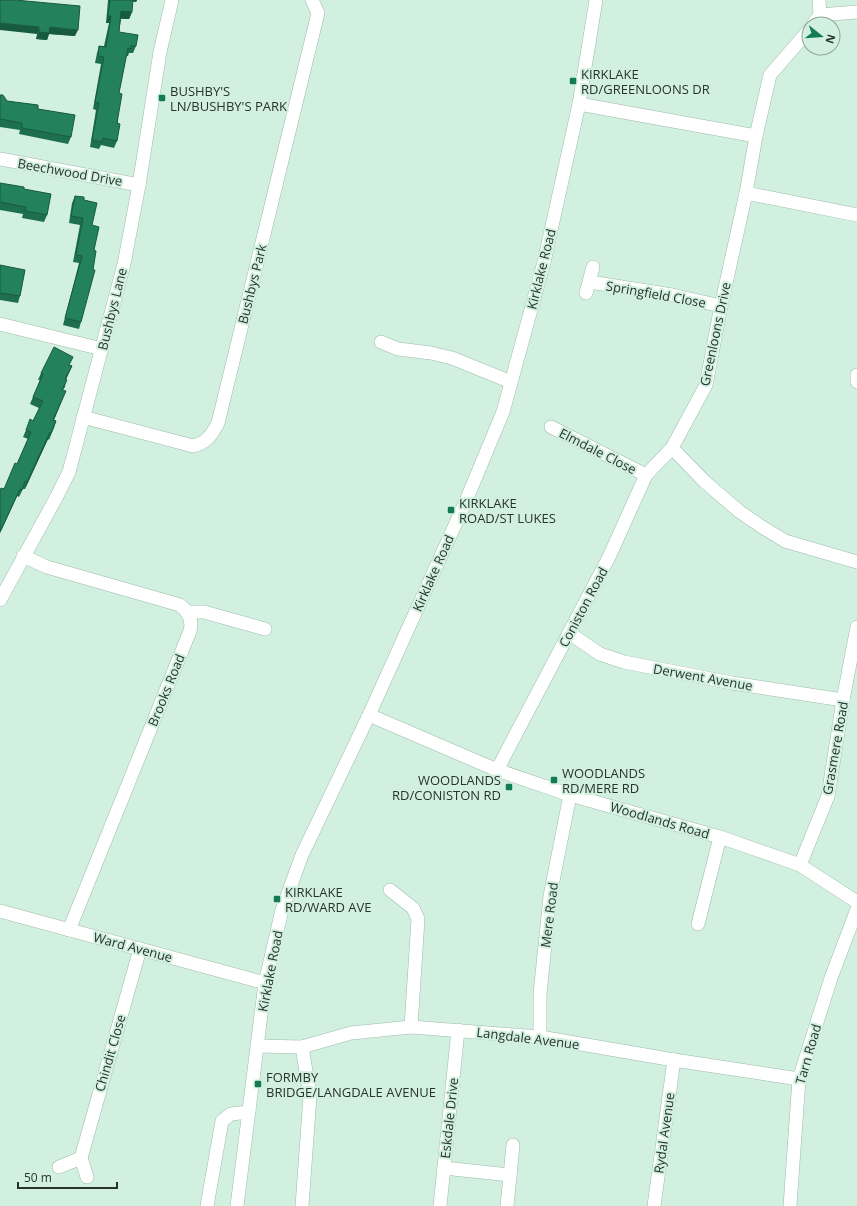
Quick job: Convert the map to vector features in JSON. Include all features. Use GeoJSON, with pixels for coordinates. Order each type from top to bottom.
{"type":"FeatureCollection","features":[{"type":"Feature","properties":{"kind":"street","name":"Bushbys Lane"},"geometry":{"type":"LineString","coordinates":[[0,600],[69,472],[124,264],[139,185],[160,52],[172,0]]}},
{"type":"Feature","properties":{"kind":"street","name":"Bushbys Park"},"geometry":{"type":"LineString","coordinates":[[83,417],[193,446],[201,444],[212,435],[218,423],[318,13],[312,0]]}},
{"type":"Feature","properties":{"kind":"street","name":"Kirklake Road"},"geometry":{"type":"LineString","coordinates":[[237,1206],[266,983],[282,910],[302,855],[369,715],[465,503],[502,412],[544,262],[579,104],[596,0]]}},
{"type":"Feature","properties":{"kind":"street"},"geometry":{"type":"LineString","coordinates":[[817,16],[818,0]]}},
{"type":"Feature","properties":{"kind":"street"},"geometry":{"type":"LineString","coordinates":[[837,16],[857,12]]}},
{"type":"Feature","properties":{"kind":"street","name":"Greenloons Drive"},"geometry":{"type":"LineString","coordinates":[[672,448],[706,385],[721,306],[746,193],[756,136],[770,75],[801,39]]}},
{"type":"Feature","properties":{"kind":"street"},"geometry":{"type":"LineString","coordinates":[[579,104],[756,136]]}},
{"type":"Feature","properties":{"kind":"street","name":"Beechwood Drive"},"geometry":{"type":"LineString","coordinates":[[0,159],[139,185]]}},
{"type":"Feature","properties":{"kind":"street"},"geometry":{"type":"LineString","coordinates":[[746,193],[857,215]]}},
{"type":"Feature","properties":{"kind":"street","name":"Springfield Close"},"geometry":{"type":"LineString","coordinates":[[593,267],[588,288],[672,296],[721,306]]}},
{"type":"Feature","properties":{"kind":"street"},"geometry":{"type":"LineString","coordinates":[[0,324],[102,349]]}},
{"type":"Feature","properties":{"kind":"street"},"geometry":{"type":"LineString","coordinates":[[381,342],[398,349],[431,353],[452,358],[511,382]]}},
{"type":"Feature","properties":{"kind":"street"},"geometry":{"type":"LineString","coordinates":[[857,375],[857,382]]}},
{"type":"Feature","properties":{"kind":"street","name":"Elmdale Close"},"geometry":{"type":"LineString","coordinates":[[550,427],[646,475]]}},
{"type":"Feature","properties":{"kind":"street"},"geometry":{"type":"LineString","coordinates":[[672,448],[704,482],[740,512],[762,527],[785,541],[857,562]]}},
{"type":"Feature","properties":{"kind":"street","name":"Coniston Road"},"geometry":{"type":"LineString","coordinates":[[497,770],[609,557],[646,475],[672,448]]}},
{"type":"Feature","properties":{"kind":"street"},"geometry":{"type":"LineString","coordinates":[[24,556],[47,568],[180,605],[187,612],[204,612],[265,629]]}},
{"type":"Feature","properties":{"kind":"street","name":"Brooks Road"},"geometry":{"type":"LineString","coordinates":[[69,930],[190,631],[191,621],[187,612]]}},
{"type":"Feature","properties":{"kind":"street","name":"Grasmere Road"},"geometry":{"type":"LineString","coordinates":[[800,865],[828,796],[843,700],[857,627]]}},
{"type":"Feature","properties":{"kind":"street","name":"Derwent Avenue"},"geometry":{"type":"LineString","coordinates":[[569,634],[600,654],[624,662],[732,683],[843,700]]}},
{"type":"Feature","properties":{"kind":"street","name":"Woodlands Road"},"geometry":{"type":"LineString","coordinates":[[369,715],[497,770],[570,795],[720,837],[800,865],[857,902]]}},
{"type":"Feature","properties":{"kind":"street","name":"Mere Road"},"geometry":{"type":"LineString","coordinates":[[540,1037],[540,994],[550,896],[570,795]]}},
{"type":"Feature","properties":{"kind":"street"},"geometry":{"type":"LineString","coordinates":[[698,924],[720,837]]}},
{"type":"Feature","properties":{"kind":"street"},"geometry":{"type":"LineString","coordinates":[[390,890],[413,908],[418,919],[411,1027]]}},
{"type":"Feature","properties":{"kind":"street","name":"Tarn Road"},"geometry":{"type":"LineString","coordinates":[[790,1206],[799,1079],[831,978],[857,909]]}},
{"type":"Feature","properties":{"kind":"street","name":"Ward Avenue"},"geometry":{"type":"LineString","coordinates":[[0,911],[266,983]]}},
{"type":"Feature","properties":{"kind":"street","name":"Chindit Close"},"geometry":{"type":"LineString","coordinates":[[81,1158],[140,949]]}},
{"type":"Feature","properties":{"kind":"street","name":"Langdale Avenue"},"geometry":{"type":"LineString","coordinates":[[257,1046],[302,1046],[351,1033],[411,1027],[540,1037],[674,1060],[799,1079]]}},
{"type":"Feature","properties":{"kind":"street","name":"Eskdale Drive"},"geometry":{"type":"LineString","coordinates":[[440,1206],[458,1030]]}},
{"type":"Feature","properties":{"kind":"street"},"geometry":{"type":"LineString","coordinates":[[302,1046],[310,1096],[302,1206]]}},
{"type":"Feature","properties":{"kind":"street","name":"Rydal Avenue"},"geometry":{"type":"LineString","coordinates":[[654,1206],[674,1060]]}},
{"type":"Feature","properties":{"kind":"street"},"geometry":{"type":"LineString","coordinates":[[207,1206],[222,1121],[230,1114],[249,1112]]}},
{"type":"Feature","properties":{"kind":"street"},"geometry":{"type":"LineString","coordinates":[[507,1206],[513,1145]]}},
{"type":"Feature","properties":{"kind":"street"},"geometry":{"type":"LineString","coordinates":[[59,1167],[81,1158],[87,1177]]}},
{"type":"Feature","properties":{"kind":"street"},"geometry":{"type":"LineString","coordinates":[[444,1168],[510,1175]]}},
{"type":"Feature","properties":{"kind":"building"},"geometry":{"type":"Polygon","coordinates":[[[0,0],[80,6],[78,30],[50,27],[49,33],[39,32],[39,27],[0,23],[0,0]]]}},
{"type":"Feature","properties":{"kind":"building"},"geometry":{"type":"Polygon","coordinates":[[[110,0],[133,0],[132,12],[121,11],[119,32],[138,35],[136,46],[131,46],[131,49],[128,48],[119,93],[122,94],[117,123],[120,124],[117,141],[103,138],[102,142],[92,140],[99,103],[95,102],[104,57],[98,56],[99,46],[106,47],[111,16],[108,16],[110,0]]]}},
{"type":"Feature","properties":{"kind":"building"},"geometry":{"type":"Polygon","coordinates":[[[0,95],[3,95],[7,101],[38,105],[38,109],[75,115],[71,137],[22,128],[22,123],[0,119],[0,95]]]}},
{"type":"Feature","properties":{"kind":"building"},"geometry":{"type":"Polygon","coordinates":[[[0,183],[51,194],[47,215],[25,211],[26,207],[0,202],[0,183]]]}},
{"type":"Feature","properties":{"kind":"building"},"geometry":{"type":"Polygon","coordinates":[[[75,196],[84,197],[84,200],[97,203],[92,225],[99,227],[94,250],[96,251],[93,270],[95,270],[81,322],[65,318],[82,256],[76,255],[83,218],[71,216],[75,196]]]}},
{"type":"Feature","properties":{"kind":"building"},"geometry":{"type":"Polygon","coordinates":[[[0,265],[25,270],[20,296],[0,293],[0,265]]]}},
{"type":"Feature","properties":{"kind":"building"},"geometry":{"type":"Polygon","coordinates":[[[54,347],[73,357],[69,365],[72,366],[65,379],[67,380],[62,390],[66,391],[53,420],[56,421],[51,433],[50,432],[27,482],[25,481],[22,490],[20,489],[1,530],[0,491],[1,488],[4,489],[31,432],[26,430],[30,419],[33,421],[43,401],[33,397],[43,374],[41,373],[54,347]]]}},
{"type":"Feature","properties":{"kind":"place","name":"KIRKLAKE RD/GREENLOONS DR"},"geometry":{"type":"Point","coordinates":[573,81]}},
{"type":"Feature","properties":{"kind":"place","name":"BUSHBY'S LN/BUSHBY'S PARK"},"geometry":{"type":"Point","coordinates":[162,98]}},
{"type":"Feature","properties":{"kind":"place","name":"KIRKLAKE ROAD/ST LUKES"},"geometry":{"type":"Point","coordinates":[451,510]}},
{"type":"Feature","properties":{"kind":"place","name":"WOODLANDS RD/MERE RD"},"geometry":{"type":"Point","coordinates":[554,780]}},
{"type":"Feature","properties":{"kind":"place","name":"WOODLANDS RD/CONISTON RD"},"geometry":{"type":"Point","coordinates":[509,787]}},
{"type":"Feature","properties":{"kind":"place","name":"KIRKLAKE RD/WARD AVE"},"geometry":{"type":"Point","coordinates":[277,899]}},
{"type":"Feature","properties":{"kind":"place","name":"FORMBY BRIDGE/LANGDALE AVENUE"},"geometry":{"type":"Point","coordinates":[258,1084]}}]}
